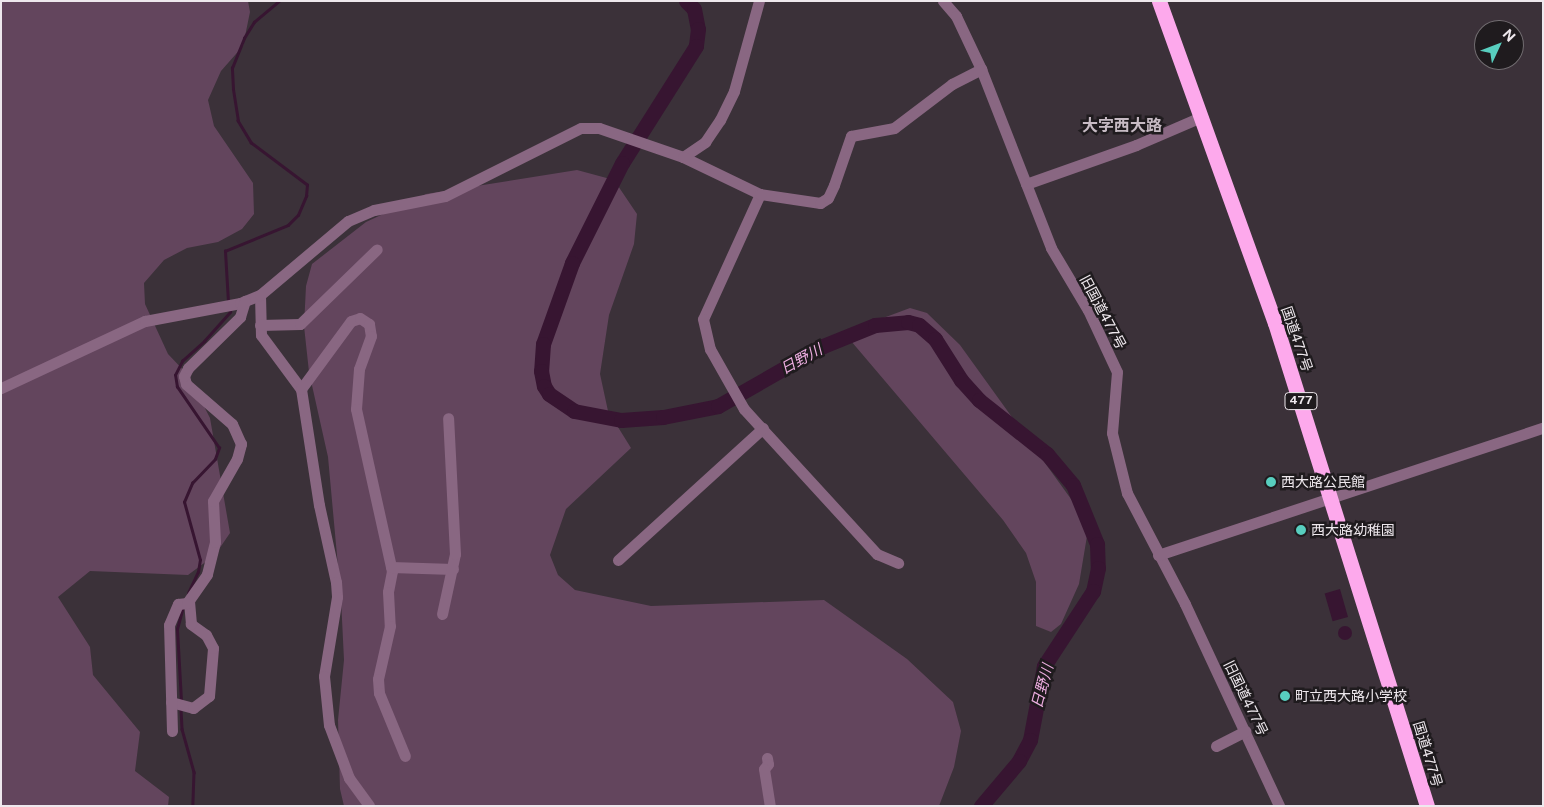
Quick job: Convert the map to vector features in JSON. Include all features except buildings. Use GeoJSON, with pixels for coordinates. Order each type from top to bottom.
{"type":"FeatureCollection","features":[{"type":"Feature","properties":{"kind":"highway","name":"国道477号"},"geometry":{"type":"LineString","coordinates":[[1159,1],[1275,323],[1332,496],[1427,806]]}},
{"type":"Feature","properties":{"kind":"street"},"geometry":{"type":"LineString","coordinates":[[683,157],[705,142],[720,120],[734,91],[759,1]]}},
{"type":"Feature","properties":{"kind":"street","name":"旧国道477号"},"geometry":{"type":"LineString","coordinates":[[943,1],[956,16],[981,69],[1051,248],[1088,310],[1117,372],[1112,414],[1116,459],[1126,493],[1245,731],[1279,806]]}},
{"type":"Feature","properties":{"kind":"street"},"geometry":{"type":"LineString","coordinates":[[1,388],[145,321],[242,302],[260,295],[348,221],[384,208],[445,196],[581,128],[609,132],[683,157],[760,194],[824,202],[840,172],[851,136],[894,128],[952,84],[981,69]]}},
{"type":"Feature","properties":{"kind":"street"},"geometry":{"type":"LineString","coordinates":[[1026,184],[1136,145],[1201,118]]}},
{"type":"Feature","properties":{"kind":"street"},"geometry":{"type":"LineString","coordinates":[[760,194],[703,318],[710,349],[744,409],[877,554],[898,563]]}},
{"type":"Feature","properties":{"kind":"street"},"geometry":{"type":"LineString","coordinates":[[260,324],[300,324],[377,250]]}},
{"type":"Feature","properties":{"kind":"street"},"geometry":{"type":"LineString","coordinates":[[260,295],[261,335],[273,355],[301,389],[319,505],[336,591],[326,648],[325,702],[336,745],[349,778],[369,806]]}},
{"type":"Feature","properties":{"kind":"street"},"geometry":{"type":"LineString","coordinates":[[172,731],[177,705],[169,625],[209,566],[216,542],[213,501],[237,460],[241,444],[232,424],[186,384],[184,376],[188,368],[240,317],[242,302]]}},
{"type":"Feature","properties":{"kind":"street"},"geometry":{"type":"LineString","coordinates":[[301,389],[351,322],[360,318],[369,324],[371,336],[359,369],[356,409],[391,567],[388,592],[390,626],[378,679],[379,693],[405,756]]}},
{"type":"Feature","properties":{"kind":"street"},"geometry":{"type":"LineString","coordinates":[[442,614],[455,554],[448,418]]}},
{"type":"Feature","properties":{"kind":"street"},"geometry":{"type":"LineString","coordinates":[[618,560],[763,428]]}},
{"type":"Feature","properties":{"kind":"street"},"geometry":{"type":"LineString","coordinates":[[1158,554],[1543,428]]}},
{"type":"Feature","properties":{"kind":"street"},"geometry":{"type":"LineString","coordinates":[[391,567],[453,569]]}},
{"type":"Feature","properties":{"kind":"street"},"geometry":{"type":"LineString","coordinates":[[177,705],[200,705],[209,696],[214,655],[211,642],[191,624],[185,603]]}},
{"type":"Feature","properties":{"kind":"street"},"geometry":{"type":"LineString","coordinates":[[1216,746],[1245,731]]}},
{"type":"Feature","properties":{"kind":"street"},"geometry":{"type":"LineString","coordinates":[[768,758],[768,764],[764,769],[770,806]]}},
{"type":"Feature","properties":{"kind":"shaded area"},"geometry":{"type":"Polygon","coordinates":[[[1,1],[248,1],[250,12],[243,46],[221,71],[208,100],[214,126],[253,183],[254,214],[242,229],[218,242],[187,248],[164,260],[144,283],[145,304],[168,354],[188,375],[210,418],[230,533],[215,555],[188,575],[90,571],[58,597],[90,647],[93,675],[140,732],[135,771],[169,797],[168,806],[1,806],[1,1]]]}},
{"type":"Feature","properties":{"kind":"shaded area"},"geometry":{"type":"Polygon","coordinates":[[[577,170],[614,180],[637,214],[634,244],[609,315],[600,374],[608,411],[631,448],[566,509],[550,555],[558,575],[575,590],[651,606],[824,600],[907,659],[953,702],[961,731],[954,767],[939,806],[344,806],[340,789],[338,720],[344,660],[341,599],[328,457],[309,372],[304,326],[306,286],[312,264],[366,222],[426,194],[577,170]]]}},
{"type":"Feature","properties":{"kind":"shaded area"},"geometry":{"type":"Polygon","coordinates":[[[910,308],[927,313],[960,345],[1089,524],[1079,584],[1061,624],[1051,632],[1036,626],[1036,582],[1026,553],[1003,520],[851,341],[859,327],[910,308]]]}},
{"type":"Feature","properties":{"kind":"shaded area"},"geometry":{"type":"Polygon","coordinates":[[[1340,589],[1348,617],[1333,621],[1325,593],[1340,589]]]}},
{"type":"Feature","properties":{"kind":"shaded area"},"geometry":{"type":"Polygon","coordinates":[[[1342,626],[1348,626],[1352,633],[1348,640],[1342,640],[1338,636],[1338,630],[1342,626]]]}},
{"type":"Feature","properties":{"kind":"waterway"},"geometry":{"type":"LineString","coordinates":[[228,302],[225,251],[288,225],[298,215],[306,196],[307,185],[251,143],[238,121],[233,89],[232,68],[244,38],[254,22],[279,1]]}},
{"type":"Feature","properties":{"kind":"waterway","name":"日野川"},"geometry":{"type":"LineString","coordinates":[[686,1],[694,9],[698,29],[696,46],[622,163],[572,263],[543,344],[541,371],[544,386],[549,394],[574,411],[621,420],[663,417],[718,406],[823,346],[875,325],[908,322],[919,325],[935,339],[961,380],[979,400],[1047,454],[1073,485],[1097,544],[1098,568],[1093,591],[1044,666],[1030,740],[1019,761],[981,806]]}},
{"type":"Feature","properties":{"kind":"waterway"},"geometry":{"type":"LineString","coordinates":[[188,593],[198,572],[200,560],[184,502],[192,483],[215,459],[219,448],[177,387],[175,375],[182,361],[204,341],[230,312],[229,308]]}},
{"type":"Feature","properties":{"kind":"waterway"},"geometry":{"type":"LineString","coordinates":[[181,701],[177,629],[183,607]]}},
{"type":"Feature","properties":{"kind":"waterway"},"geometry":{"type":"LineString","coordinates":[[181,709],[182,729],[194,772],[193,806]]}},
{"type":"Feature","properties":{"kind":"place","name":"西大路公民館"},"geometry":{"type":"Point","coordinates":[1271,482]}},
{"type":"Feature","properties":{"kind":"place","name":"西大路幼稚園"},"geometry":{"type":"Point","coordinates":[1301,530]}},
{"type":"Feature","properties":{"kind":"place","name":"町立西大路小学校"},"geometry":{"type":"Point","coordinates":[1285,696]}},
{"type":"Feature","properties":{"kind":"district","name":"大字西大路"},"geometry":{"type":"Point","coordinates":[1122,126]}}]}
